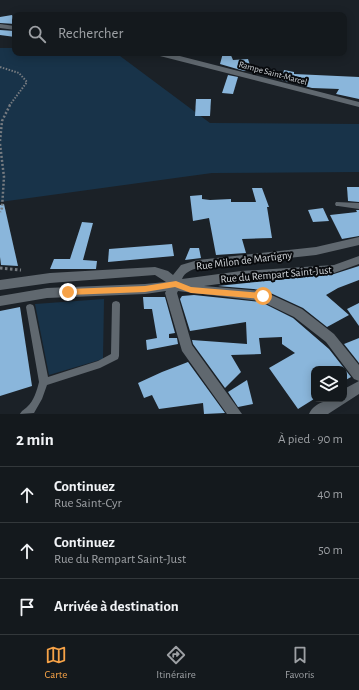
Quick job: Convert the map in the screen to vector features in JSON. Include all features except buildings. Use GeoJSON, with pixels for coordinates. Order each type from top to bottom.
{"type":"FeatureCollection","features":[{"type":"Feature","properties":{"kind":"street"},"geometry":{"type":"LineString","coordinates":[[0,26],[12,28]]}},
{"type":"Feature","properties":{"kind":"street","name":"Rampe Saint-Marcel"},"geometry":{"type":"LineString","coordinates":[[171,56],[359,105]]}},
{"type":"Feature","properties":{"kind":"street","name":"Rue Milon de Martigny"},"geometry":{"type":"LineString","coordinates":[[176,288],[178,272],[190,266],[212,262],[316,251],[359,241]]}},
{"type":"Feature","properties":{"kind":"street","name":"Rue du Rempart Saint-Just"},"geometry":{"type":"LineString","coordinates":[[0,301],[47,293],[176,288],[241,276],[334,269],[359,260]]}},
{"type":"Feature","properties":{"kind":"street"},"geometry":{"type":"LineString","coordinates":[[0,285],[50,278],[155,271],[164,274],[176,288],[186,347],[235,414]]}},
{"type":"Feature","properties":{"kind":"street"},"geometry":{"type":"LineString","coordinates":[[176,288],[263,296],[298,313],[330,338],[359,375]]}},
{"type":"Feature","properties":{"kind":"street"},"geometry":{"type":"LineString","coordinates":[[347,395],[359,387]]}},
{"type":"Feature","properties":{"kind":"street"},"geometry":{"type":"LineString","coordinates":[[316,414],[335,402]]}},
{"type":"Feature","properties":{"kind":"lane"},"geometry":{"type":"LineString","coordinates":[[338,204],[359,206]]}},
{"type":"Feature","properties":{"kind":"lane"},"geometry":{"type":"LineString","coordinates":[[44,382],[100,364],[115,356],[116,304]]}},
{"type":"Feature","properties":{"kind":"lane"},"geometry":{"type":"LineString","coordinates":[[25,414],[31,410],[39,396],[44,382],[30,307]]}},
{"type":"Feature","properties":{"kind":"path"},"geometry":{"type":"LineString","coordinates":[[0,67],[19,73],[27,82],[9,106],[2,121],[0,142],[4,177],[2,208],[0,212]]}},
{"type":"Feature","properties":{"kind":"path"},"geometry":{"type":"LineString","coordinates":[[0,268],[25,270]]}},
{"type":"Feature","properties":{"kind":"shaded area"},"geometry":{"type":"Polygon","coordinates":[[[0,48],[12,48],[12,56],[120,56],[210,123],[359,124],[359,172],[212,173],[0,202],[0,48]]]}},
{"type":"Feature","properties":{"kind":"shaded area"},"geometry":{"type":"Polygon","coordinates":[[[104,299],[103,359],[49,375],[35,304],[104,299]]]}},
{"type":"Feature","properties":{"kind":"route"},"geometry":{"type":"LineString","coordinates":[[68,292],[145,289],[176,284],[182,288],[191,290],[263,296]]}}]}
